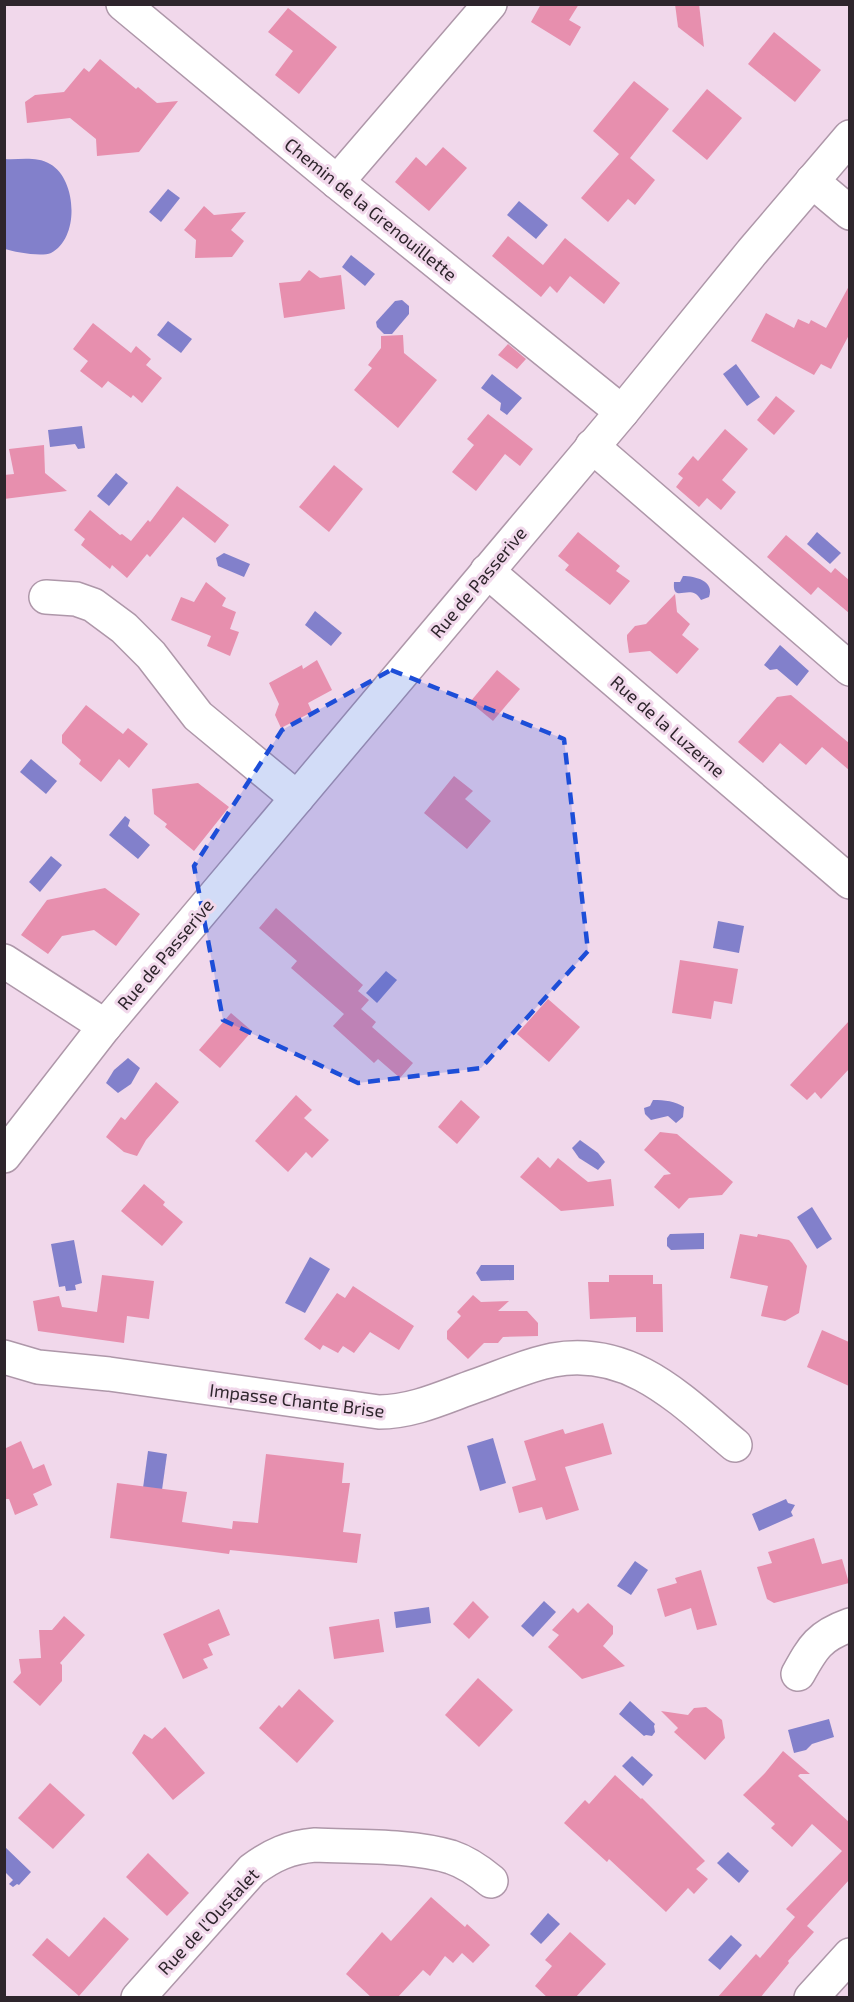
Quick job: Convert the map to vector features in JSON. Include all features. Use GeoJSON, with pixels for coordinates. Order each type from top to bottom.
{"type":"FeatureCollection","features":[{"type":"Feature","properties":{"kind":"street","name":"Chemin de la Grenouillette"},"geometry":{"type":"LineString","coordinates":[[123,4],[337,182],[622,412]]}},
{"type":"Feature","properties":{"kind":"street"},"geometry":{"type":"LineString","coordinates":[[337,182],[490,4]]}},
{"type":"Feature","properties":{"kind":"street","name":"Rue de Passerive"},"geometry":{"type":"LineString","coordinates":[[4,1156],[105,1026],[622,412],[744,261],[849,137]]}},
{"type":"Feature","properties":{"kind":"street"},"geometry":{"type":"LineString","coordinates":[[812,181],[849,213]]}},
{"type":"Feature","properties":{"kind":"street"},"geometry":{"type":"LineString","coordinates":[[592,446],[849,669]]}},
{"type":"Feature","properties":{"kind":"street","name":"Rue de la Luzerne"},"geometry":{"type":"LineString","coordinates":[[487,571],[849,882]]}},
{"type":"Feature","properties":{"kind":"street"},"geometry":{"type":"LineString","coordinates":[[46,597],[76,599],[93,605],[124,628],[151,655],[198,716],[297,798]]}},
{"type":"Feature","properties":{"kind":"street","name":"Rue de Passerive"},"geometry":{"type":"LineString","coordinates":[[4,961],[105,1026]]}},
{"type":"Feature","properties":{"kind":"street","name":"Impasse Chante Brise"},"geometry":{"type":"LineString","coordinates":[[4,1357],[38,1367],[109,1374],[379,1412],[394,1412],[421,1406],[532,1365],[552,1360],[572,1357],[603,1359],[634,1369],[652,1379],[735,1445]]}},
{"type":"Feature","properties":{"kind":"street"},"geometry":{"type":"LineString","coordinates":[[798,1674],[818,1641],[849,1625]]}},
{"type":"Feature","properties":{"kind":"street","name":"Rue de l'Oustalet"},"geometry":{"type":"LineString","coordinates":[[138,1998],[252,1870],[269,1858],[297,1846],[427,1851],[453,1857],[475,1868],[491,1881]]}},
{"type":"Feature","properties":{"kind":"street"},"geometry":{"type":"LineString","coordinates":[[811,1998],[849,1955]]}},
{"type":"Feature","properties":{"kind":"highlighted area"},"geometry":{"type":"Polygon","coordinates":[[[391,670],[564,739],[588,951],[481,1068],[358,1083],[223,1020],[194,866],[282,730],[391,670]]]}},
{"type":"Feature","properties":{"kind":"shaded area"},"geometry":{"type":"Polygon","coordinates":[[[5,159],[34,159],[45,162],[59,172],[66,182],[72,208],[71,222],[67,235],[51,253],[21,253],[5,249],[5,159]]]}},
{"type":"Feature","properties":{"kind":"shaded area"},"geometry":{"type":"Polygon","coordinates":[[[168,189],[180,198],[161,222],[149,212],[168,189]]]}},
{"type":"Feature","properties":{"kind":"shaded area"},"geometry":{"type":"Polygon","coordinates":[[[519,201],[548,225],[536,239],[507,215],[519,201]]]}},
{"type":"Feature","properties":{"kind":"shaded area"},"geometry":{"type":"Polygon","coordinates":[[[351,255],[375,274],[365,286],[342,267],[351,255]]]}},
{"type":"Feature","properties":{"kind":"shaded area"},"geometry":{"type":"Polygon","coordinates":[[[402,300],[409,306],[409,314],[392,334],[384,334],[377,327],[376,322],[395,301],[402,300]]]}},
{"type":"Feature","properties":{"kind":"shaded area"},"geometry":{"type":"Polygon","coordinates":[[[168,321],[192,339],[181,353],[157,335],[168,321]]]}},
{"type":"Feature","properties":{"kind":"shaded area"},"geometry":{"type":"Polygon","coordinates":[[[736,364],[760,397],[747,406],[723,374],[736,364]]]}},
{"type":"Feature","properties":{"kind":"shaded area"},"geometry":{"type":"Polygon","coordinates":[[[492,374],[522,398],[507,415],[500,410],[501,403],[481,388],[492,374]]]}},
{"type":"Feature","properties":{"kind":"shaded area"},"geometry":{"type":"Polygon","coordinates":[[[82,426],[85,448],[78,449],[75,444],[50,447],[48,430],[82,426]]]}},
{"type":"Feature","properties":{"kind":"shaded area"},"geometry":{"type":"Polygon","coordinates":[[[116,473],[128,483],[109,506],[97,496],[116,473]]]}},
{"type":"Feature","properties":{"kind":"shaded area"},"geometry":{"type":"Polygon","coordinates":[[[817,532],[841,553],[830,564],[807,544],[817,532]]]}},
{"type":"Feature","properties":{"kind":"shaded area"},"geometry":{"type":"Polygon","coordinates":[[[224,553],[250,564],[244,577],[218,566],[216,558],[224,553]]]}},
{"type":"Feature","properties":{"kind":"shaded area"},"geometry":{"type":"Polygon","coordinates":[[[683,576],[698,578],[707,583],[709,597],[701,600],[692,593],[676,592],[674,582],[680,582],[683,576]]]}},
{"type":"Feature","properties":{"kind":"shaded area"},"geometry":{"type":"Polygon","coordinates":[[[315,611],[342,633],[331,646],[305,625],[315,611]]]}},
{"type":"Feature","properties":{"kind":"shaded area"},"geometry":{"type":"Polygon","coordinates":[[[780,645],[809,671],[797,686],[777,669],[770,670],[764,665],[780,645]]]}},
{"type":"Feature","properties":{"kind":"shaded area"},"geometry":{"type":"Polygon","coordinates":[[[31,759],[57,781],[46,794],[20,772],[31,759]]]}},
{"type":"Feature","properties":{"kind":"shaded area"},"geometry":{"type":"Polygon","coordinates":[[[125,816],[130,820],[128,826],[150,845],[138,859],[109,835],[125,816]]]}},
{"type":"Feature","properties":{"kind":"shaded area"},"geometry":{"type":"Polygon","coordinates":[[[51,856],[62,865],[40,892],[29,882],[51,856]]]}},
{"type":"Feature","properties":{"kind":"shaded area"},"geometry":{"type":"Polygon","coordinates":[[[718,921],[744,926],[739,953],[713,948],[718,921]]]}},
{"type":"Feature","properties":{"kind":"shaded area"},"geometry":{"type":"Polygon","coordinates":[[[386,971],[397,980],[377,1003],[366,993],[386,971]]]}},
{"type":"Feature","properties":{"kind":"shaded area"},"geometry":{"type":"Polygon","coordinates":[[[128,1058],[140,1068],[131,1084],[118,1093],[106,1083],[114,1070],[128,1058]]]}},
{"type":"Feature","properties":{"kind":"shaded area"},"geometry":{"type":"Polygon","coordinates":[[[653,1100],[670,1101],[681,1105],[684,1107],[683,1117],[676,1123],[668,1116],[651,1120],[645,1114],[644,1108],[650,1106],[653,1100]]]}},
{"type":"Feature","properties":{"kind":"shaded area"},"geometry":{"type":"Polygon","coordinates":[[[580,1140],[598,1153],[605,1162],[598,1170],[579,1158],[572,1148],[580,1140]]]}},
{"type":"Feature","properties":{"kind":"shaded area"},"geometry":{"type":"Polygon","coordinates":[[[812,1207],[832,1239],[817,1249],[797,1217],[812,1207]]]}},
{"type":"Feature","properties":{"kind":"shaded area"},"geometry":{"type":"Polygon","coordinates":[[[704,1233],[704,1249],[671,1250],[667,1246],[667,1238],[670,1234],[704,1233]]]}},
{"type":"Feature","properties":{"kind":"shaded area"},"geometry":{"type":"Polygon","coordinates":[[[74,1240],[82,1283],[75,1285],[76,1290],[66,1291],[65,1286],[59,1287],[51,1244],[74,1240]]]}},
{"type":"Feature","properties":{"kind":"shaded area"},"geometry":{"type":"Polygon","coordinates":[[[310,1257],[330,1269],[305,1313],[285,1303],[310,1257]]]}},
{"type":"Feature","properties":{"kind":"shaded area"},"geometry":{"type":"Polygon","coordinates":[[[481,1265],[514,1265],[514,1280],[481,1281],[476,1273],[481,1265]]]}},
{"type":"Feature","properties":{"kind":"shaded area"},"geometry":{"type":"Polygon","coordinates":[[[493,1438],[506,1483],[480,1491],[467,1446],[493,1438]]]}},
{"type":"Feature","properties":{"kind":"shaded area"},"geometry":{"type":"Polygon","coordinates":[[[148,1451],[167,1454],[162,1490],[143,1488],[148,1451]]]}},
{"type":"Feature","properties":{"kind":"shaded area"},"geometry":{"type":"Polygon","coordinates":[[[786,1499],[788,1503],[795,1505],[791,1512],[793,1516],[759,1531],[752,1514],[786,1499]]]}},
{"type":"Feature","properties":{"kind":"shaded area"},"geometry":{"type":"Polygon","coordinates":[[[635,1561],[648,1570],[631,1595],[617,1586],[635,1561]]]}},
{"type":"Feature","properties":{"kind":"shaded area"},"geometry":{"type":"Polygon","coordinates":[[[544,1601],[556,1612],[533,1637],[521,1626],[544,1601]]]}},
{"type":"Feature","properties":{"kind":"shaded area"},"geometry":{"type":"Polygon","coordinates":[[[429,1607],[431,1623],[396,1628],[394,1612],[429,1607]]]}},
{"type":"Feature","properties":{"kind":"shaded area"},"geometry":{"type":"Polygon","coordinates":[[[630,1701],[655,1724],[655,1732],[652,1736],[644,1736],[619,1714],[630,1701]]]}},
{"type":"Feature","properties":{"kind":"shaded area"},"geometry":{"type":"Polygon","coordinates":[[[829,1719],[834,1737],[794,1753],[788,1730],[829,1719]]]}},
{"type":"Feature","properties":{"kind":"shaded area"},"geometry":{"type":"Polygon","coordinates":[[[632,1756],[653,1775],[643,1786],[622,1766],[632,1756]]]}},
{"type":"Feature","properties":{"kind":"shaded area"},"geometry":{"type":"Polygon","coordinates":[[[5,1847],[31,1872],[19,1885],[13,1887],[9,1884],[13,1880],[5,1872],[5,1847]]]}},
{"type":"Feature","properties":{"kind":"shaded area"},"geometry":{"type":"Polygon","coordinates":[[[728,1852],[749,1871],[739,1883],[717,1863],[728,1852]]]}},
{"type":"Feature","properties":{"kind":"shaded area"},"geometry":{"type":"Polygon","coordinates":[[[548,1913],[560,1924],[541,1944],[530,1934],[548,1913]]]}},
{"type":"Feature","properties":{"kind":"shaded area"},"geometry":{"type":"Polygon","coordinates":[[[731,1935],[742,1945],[720,1970],[708,1960],[731,1935]]]}},
{"type":"Feature","properties":{"kind":"building"},"geometry":{"type":"Polygon","coordinates":[[[541,4],[579,4],[569,20],[581,27],[570,46],[531,22],[541,4]]]}},
{"type":"Feature","properties":{"kind":"building"},"geometry":{"type":"Polygon","coordinates":[[[675,4],[699,4],[704,47],[678,27],[675,4]]]}},
{"type":"Feature","properties":{"kind":"building"},"geometry":{"type":"Polygon","coordinates":[[[288,8],[337,47],[299,94],[275,75],[293,51],[268,32],[288,8]]]}},
{"type":"Feature","properties":{"kind":"building"},"geometry":{"type":"Polygon","coordinates":[[[774,32],[821,70],[795,102],[748,64],[774,32]]]}},
{"type":"Feature","properties":{"kind":"building"},"geometry":{"type":"Polygon","coordinates":[[[100,59],[157,103],[178,101],[139,152],[97,156],[96,139],[70,118],[27,123],[25,102],[35,95],[64,92],[84,68],[89,72],[100,59]]]}},
{"type":"Feature","properties":{"kind":"building"},"geometry":{"type":"Polygon","coordinates":[[[634,81],[669,109],[630,158],[655,180],[635,205],[628,199],[608,222],[581,198],[619,154],[593,131],[634,81]]]}},
{"type":"Feature","properties":{"kind":"building"},"geometry":{"type":"Polygon","coordinates":[[[707,89],[742,118],[707,160],[672,131],[707,89]]]}},
{"type":"Feature","properties":{"kind":"building"},"geometry":{"type":"Polygon","coordinates":[[[443,147],[467,168],[429,211],[395,182],[416,157],[426,166],[443,147]]]}},
{"type":"Feature","properties":{"kind":"building"},"geometry":{"type":"Polygon","coordinates":[[[204,206],[214,215],[246,212],[231,230],[244,241],[232,257],[195,258],[196,240],[184,230],[204,206]]]}},
{"type":"Feature","properties":{"kind":"building"},"geometry":{"type":"Polygon","coordinates":[[[508,236],[543,265],[565,238],[620,283],[604,304],[570,276],[557,293],[550,286],[541,297],[492,256],[508,236]]]}},
{"type":"Feature","properties":{"kind":"building"},"geometry":{"type":"Polygon","coordinates":[[[309,270],[320,278],[341,275],[345,309],[284,318],[279,283],[300,281],[309,270]]]}},
{"type":"Feature","properties":{"kind":"building"},"geometry":{"type":"Polygon","coordinates":[[[849,286],[849,335],[831,369],[821,364],[814,375],[751,341],[766,313],[794,328],[798,319],[809,324],[811,320],[826,328],[849,286]]]}},
{"type":"Feature","properties":{"kind":"building"},"geometry":{"type":"Polygon","coordinates":[[[93,323],[131,353],[136,346],[151,359],[146,365],[162,378],[142,403],[133,395],[131,398],[108,381],[102,388],[80,371],[88,361],[73,349],[93,323]]]}},
{"type":"Feature","properties":{"kind":"building"},"geometry":{"type":"Polygon","coordinates":[[[403,335],[404,353],[437,380],[398,428],[354,390],[372,368],[368,365],[381,348],[381,336],[403,335]]]}},
{"type":"Feature","properties":{"kind":"building"},"geometry":{"type":"Polygon","coordinates":[[[508,344],[526,359],[517,369],[498,355],[508,344]]]}},
{"type":"Feature","properties":{"kind":"building"},"geometry":{"type":"Polygon","coordinates":[[[776,396],[795,411],[774,435],[757,420],[776,396]]]}},
{"type":"Feature","properties":{"kind":"building"},"geometry":{"type":"Polygon","coordinates":[[[488,414],[533,449],[520,466],[505,454],[476,491],[452,472],[474,445],[467,439],[488,414]]]}},
{"type":"Feature","properties":{"kind":"building"},"geometry":{"type":"Polygon","coordinates":[[[725,429],[748,449],[722,480],[736,492],[721,510],[707,498],[699,507],[676,487],[683,478],[678,474],[693,456],[698,461],[725,429]]]}},
{"type":"Feature","properties":{"kind":"building"},"geometry":{"type":"Polygon","coordinates":[[[44,445],[45,473],[67,491],[4,499],[4,475],[14,474],[9,449],[44,445]]]}},
{"type":"Feature","properties":{"kind":"building"},"geometry":{"type":"Polygon","coordinates":[[[334,465],[363,489],[329,532],[299,507],[334,465]]]}},
{"type":"Feature","properties":{"kind":"building"},"geometry":{"type":"Polygon","coordinates":[[[177,486],[229,525],[215,543],[183,517],[150,557],[147,554],[127,578],[112,565],[110,569],[81,545],[85,539],[74,530],[90,510],[120,535],[122,534],[131,541],[148,520],[150,522],[177,486]]]}},
{"type":"Feature","properties":{"kind":"building"},"geometry":{"type":"Polygon","coordinates":[[[578,532],[620,566],[616,571],[630,581],[610,605],[565,570],[569,565],[558,556],[578,532]]]}},
{"type":"Feature","properties":{"kind":"building"},"geometry":{"type":"Polygon","coordinates":[[[786,535],[831,573],[835,568],[849,580],[849,613],[818,587],[811,595],[767,557],[786,535]]]}},
{"type":"Feature","properties":{"kind":"building"},"geometry":{"type":"Polygon","coordinates":[[[206,582],[226,598],[222,606],[236,612],[230,629],[239,632],[230,656],[207,646],[211,636],[171,620],[181,597],[194,602],[206,582]]]}},
{"type":"Feature","properties":{"kind":"building"},"geometry":{"type":"Polygon","coordinates":[[[675,594],[677,612],[690,624],[682,635],[699,649],[677,674],[650,651],[629,653],[627,639],[627,635],[635,626],[646,624],[675,594]]]}},
{"type":"Feature","properties":{"kind":"building"},"geometry":{"type":"Polygon","coordinates":[[[317,660],[332,690],[308,703],[312,712],[281,728],[275,715],[279,704],[269,683],[302,665],[303,669],[317,660]]]}},
{"type":"Feature","properties":{"kind":"building"},"geometry":{"type":"Polygon","coordinates":[[[497,670],[520,689],[493,721],[470,702],[497,670]]]}},
{"type":"Feature","properties":{"kind":"building"},"geometry":{"type":"Polygon","coordinates":[[[791,695],[849,743],[849,770],[822,747],[806,765],[780,743],[763,763],[738,742],[777,697],[791,695]]]}},
{"type":"Feature","properties":{"kind":"building"},"geometry":{"type":"Polygon","coordinates":[[[86,705],[123,734],[128,728],[148,744],[129,768],[119,759],[101,782],[79,764],[81,760],[62,743],[62,735],[86,705]]]}},
{"type":"Feature","properties":{"kind":"building"},"geometry":{"type":"Polygon","coordinates":[[[454,776],[473,791],[465,799],[491,821],[467,849],[424,813],[454,776]]]}},
{"type":"Feature","properties":{"kind":"building"},"geometry":{"type":"Polygon","coordinates":[[[198,783],[229,807],[194,851],[165,827],[167,824],[154,814],[152,789],[198,783]]]}},
{"type":"Feature","properties":{"kind":"building"},"geometry":{"type":"Polygon","coordinates":[[[105,888],[140,914],[116,946],[94,930],[62,936],[48,954],[21,935],[47,900],[105,888]]]}},
{"type":"Feature","properties":{"kind":"building"},"geometry":{"type":"Polygon","coordinates":[[[276,908],[363,985],[358,991],[369,1000],[361,1009],[376,1022],[372,1027],[413,1063],[400,1078],[378,1059],[374,1063],[333,1026],[344,1014],[291,968],[297,961],[259,928],[276,908]]]}},
{"type":"Feature","properties":{"kind":"building"},"geometry":{"type":"Polygon","coordinates":[[[680,960],[738,969],[732,1004],[714,1001],[711,1019],[672,1013],[680,960]]]}},
{"type":"Feature","properties":{"kind":"building"},"geometry":{"type":"Polygon","coordinates":[[[548,999],[580,1027],[549,1062],[517,1034],[548,999]]]}},
{"type":"Feature","properties":{"kind":"building"},"geometry":{"type":"Polygon","coordinates":[[[231,1013],[252,1031],[220,1068],[199,1050],[231,1013]]]}},
{"type":"Feature","properties":{"kind":"building"},"geometry":{"type":"Polygon","coordinates":[[[849,1021],[849,1069],[821,1099],[815,1092],[807,1100],[790,1085],[849,1021]]]}},
{"type":"Feature","properties":{"kind":"building"},"geometry":{"type":"Polygon","coordinates":[[[156,1082],[179,1102],[146,1140],[137,1156],[124,1152],[106,1137],[121,1117],[125,1120],[156,1082]]]}},
{"type":"Feature","properties":{"kind":"building"},"geometry":{"type":"Polygon","coordinates":[[[296,1095],[312,1110],[304,1118],[329,1140],[312,1158],[306,1152],[288,1172],[255,1141],[296,1095]]]}},
{"type":"Feature","properties":{"kind":"building"},"geometry":{"type":"Polygon","coordinates":[[[461,1100],[480,1117],[457,1144],[438,1127],[461,1100]]]}},
{"type":"Feature","properties":{"kind":"building"},"geometry":{"type":"Polygon","coordinates":[[[660,1132],[677,1134],[733,1182],[722,1195],[689,1198],[679,1209],[654,1187],[664,1175],[671,1174],[644,1150],[660,1132]]]}},
{"type":"Feature","properties":{"kind":"building"},"geometry":{"type":"Polygon","coordinates":[[[538,1157],[550,1168],[558,1158],[588,1182],[611,1179],[614,1206],[561,1211],[520,1177],[538,1157]]]}},
{"type":"Feature","properties":{"kind":"building"},"geometry":{"type":"Polygon","coordinates":[[[144,1184],[183,1222],[162,1246],[121,1211],[144,1184]]]}},
{"type":"Feature","properties":{"kind":"building"},"geometry":{"type":"Polygon","coordinates":[[[740,1234],[757,1237],[758,1234],[789,1240],[792,1243],[807,1266],[799,1313],[785,1321],[761,1316],[768,1286],[730,1278],[740,1234]]]}},
{"type":"Feature","properties":{"kind":"building"},"geometry":{"type":"Polygon","coordinates":[[[102,1275],[154,1281],[149,1319],[127,1316],[124,1343],[38,1331],[33,1301],[59,1296],[62,1307],[97,1312],[102,1275]]]}},
{"type":"Feature","properties":{"kind":"building"},"geometry":{"type":"Polygon","coordinates":[[[609,1275],[653,1275],[653,1284],[662,1284],[663,1332],[636,1332],[636,1317],[590,1319],[588,1282],[609,1282],[609,1275]]]}},
{"type":"Feature","properties":{"kind":"building"},"geometry":{"type":"Polygon","coordinates":[[[353,1286],[414,1326],[399,1350],[370,1332],[354,1353],[343,1346],[338,1353],[323,1345],[320,1350],[304,1339],[337,1293],[345,1298],[353,1286]]]}},
{"type":"Feature","properties":{"kind":"building"},"geometry":{"type":"Polygon","coordinates":[[[473,1295],[481,1302],[509,1301],[498,1311],[527,1311],[538,1323],[538,1336],[503,1337],[498,1343],[484,1343],[468,1359],[447,1339],[447,1331],[461,1316],[457,1312],[473,1295]]]}},
{"type":"Feature","properties":{"kind":"building"},"geometry":{"type":"Polygon","coordinates":[[[822,1330],[849,1342],[849,1386],[807,1367],[822,1330]]]}},
{"type":"Feature","properties":{"kind":"building"},"geometry":{"type":"Polygon","coordinates":[[[603,1423],[612,1454],[565,1467],[579,1510],[546,1520],[542,1507],[519,1513],[512,1487],[536,1480],[524,1441],[563,1429],[565,1434],[603,1423]]]}},
{"type":"Feature","properties":{"kind":"building"},"geometry":{"type":"Polygon","coordinates":[[[21,1441],[33,1469],[44,1464],[52,1485],[33,1494],[38,1505],[15,1515],[9,1499],[4,1499],[4,1449],[21,1441]]]}},
{"type":"Feature","properties":{"kind":"building"},"geometry":{"type":"Polygon","coordinates":[[[266,1454],[344,1463],[342,1483],[350,1483],[343,1532],[361,1534],[357,1563],[230,1550],[229,1554],[110,1538],[117,1483],[187,1492],[182,1522],[232,1529],[233,1521],[258,1523],[266,1454]]]}},
{"type":"Feature","properties":{"kind":"building"},"geometry":{"type":"Polygon","coordinates":[[[814,1538],[822,1564],[842,1559],[849,1583],[774,1603],[767,1599],[757,1567],[772,1563],[768,1552],[814,1538]]]}},
{"type":"Feature","properties":{"kind":"building"},"geometry":{"type":"Polygon","coordinates":[[[701,1570],[717,1625],[697,1630],[691,1608],[665,1617],[657,1589],[677,1583],[675,1578],[701,1570]]]}},
{"type":"Feature","properties":{"kind":"building"},"geometry":{"type":"Polygon","coordinates":[[[473,1601],[489,1617],[469,1639],[453,1624],[473,1601]]]}},
{"type":"Feature","properties":{"kind":"building"},"geometry":{"type":"Polygon","coordinates":[[[588,1603],[613,1626],[613,1634],[603,1646],[625,1666],[582,1679],[548,1647],[559,1635],[552,1630],[573,1608],[578,1613],[588,1603]]]}},
{"type":"Feature","properties":{"kind":"building"},"geometry":{"type":"Polygon","coordinates":[[[219,1609],[230,1635],[208,1644],[213,1655],[203,1659],[208,1668],[183,1679],[163,1634],[219,1609]]]}},
{"type":"Feature","properties":{"kind":"building"},"geometry":{"type":"Polygon","coordinates":[[[64,1616],[85,1635],[60,1663],[62,1681],[40,1706],[13,1682],[21,1673],[19,1659],[41,1658],[39,1630],[52,1630],[64,1616]]]}},
{"type":"Feature","properties":{"kind":"building"},"geometry":{"type":"Polygon","coordinates":[[[379,1619],[384,1652],[334,1659],[329,1627],[379,1619]]]}},
{"type":"Feature","properties":{"kind":"building"},"geometry":{"type":"Polygon","coordinates":[[[478,1678],[513,1710],[479,1747],[445,1715],[478,1678]]]}},
{"type":"Feature","properties":{"kind":"building"},"geometry":{"type":"Polygon","coordinates":[[[299,1689],[334,1721],[297,1763],[259,1728],[279,1705],[282,1708],[299,1689]]]}},
{"type":"Feature","properties":{"kind":"building"},"geometry":{"type":"Polygon","coordinates":[[[706,1707],[722,1720],[725,1738],[705,1760],[674,1732],[678,1728],[661,1711],[688,1715],[694,1708],[706,1707]]]}},
{"type":"Feature","properties":{"kind":"building"},"geometry":{"type":"Polygon","coordinates":[[[165,1727],[205,1773],[173,1800],[132,1753],[144,1734],[152,1739],[165,1727]]]}},
{"type":"Feature","properties":{"kind":"building"},"geometry":{"type":"Polygon","coordinates":[[[783,1751],[810,1774],[798,1776],[849,1822],[849,1880],[807,1926],[814,1932],[760,1998],[717,1998],[756,1954],[760,1958],[795,1917],[786,1909],[842,1851],[812,1824],[792,1847],[771,1828],[775,1824],[743,1795],[783,1751]]]}},
{"type":"Feature","properties":{"kind":"building"},"geometry":{"type":"Polygon","coordinates":[[[615,1775],[642,1798],[705,1861],[696,1869],[708,1879],[694,1894],[688,1888],[666,1912],[609,1859],[607,1862],[564,1823],[585,1800],[589,1804],[615,1775]]]}},
{"type":"Feature","properties":{"kind":"building"},"geometry":{"type":"Polygon","coordinates":[[[50,1783],[85,1815],[53,1849],[18,1818],[50,1783]]]}},
{"type":"Feature","properties":{"kind":"building"},"geometry":{"type":"Polygon","coordinates":[[[148,1853],[189,1893],[167,1916],[126,1877],[148,1853]]]}},
{"type":"Feature","properties":{"kind":"building"},"geometry":{"type":"Polygon","coordinates":[[[431,1897],[465,1927],[467,1924],[490,1945],[473,1963],[462,1953],[453,1963],[445,1956],[430,1976],[423,1970],[397,1998],[372,1998],[346,1974],[382,1932],[391,1941],[431,1897]]]}},
{"type":"Feature","properties":{"kind":"building"},"geometry":{"type":"Polygon","coordinates":[[[104,1917],[129,1939],[79,1996],[32,1955],[47,1938],[69,1957],[104,1917]]]}},
{"type":"Feature","properties":{"kind":"building"},"geometry":{"type":"Polygon","coordinates":[[[570,1932],[606,1964],[575,1998],[548,1998],[535,1986],[552,1966],[545,1960],[570,1932]]]}}]}
